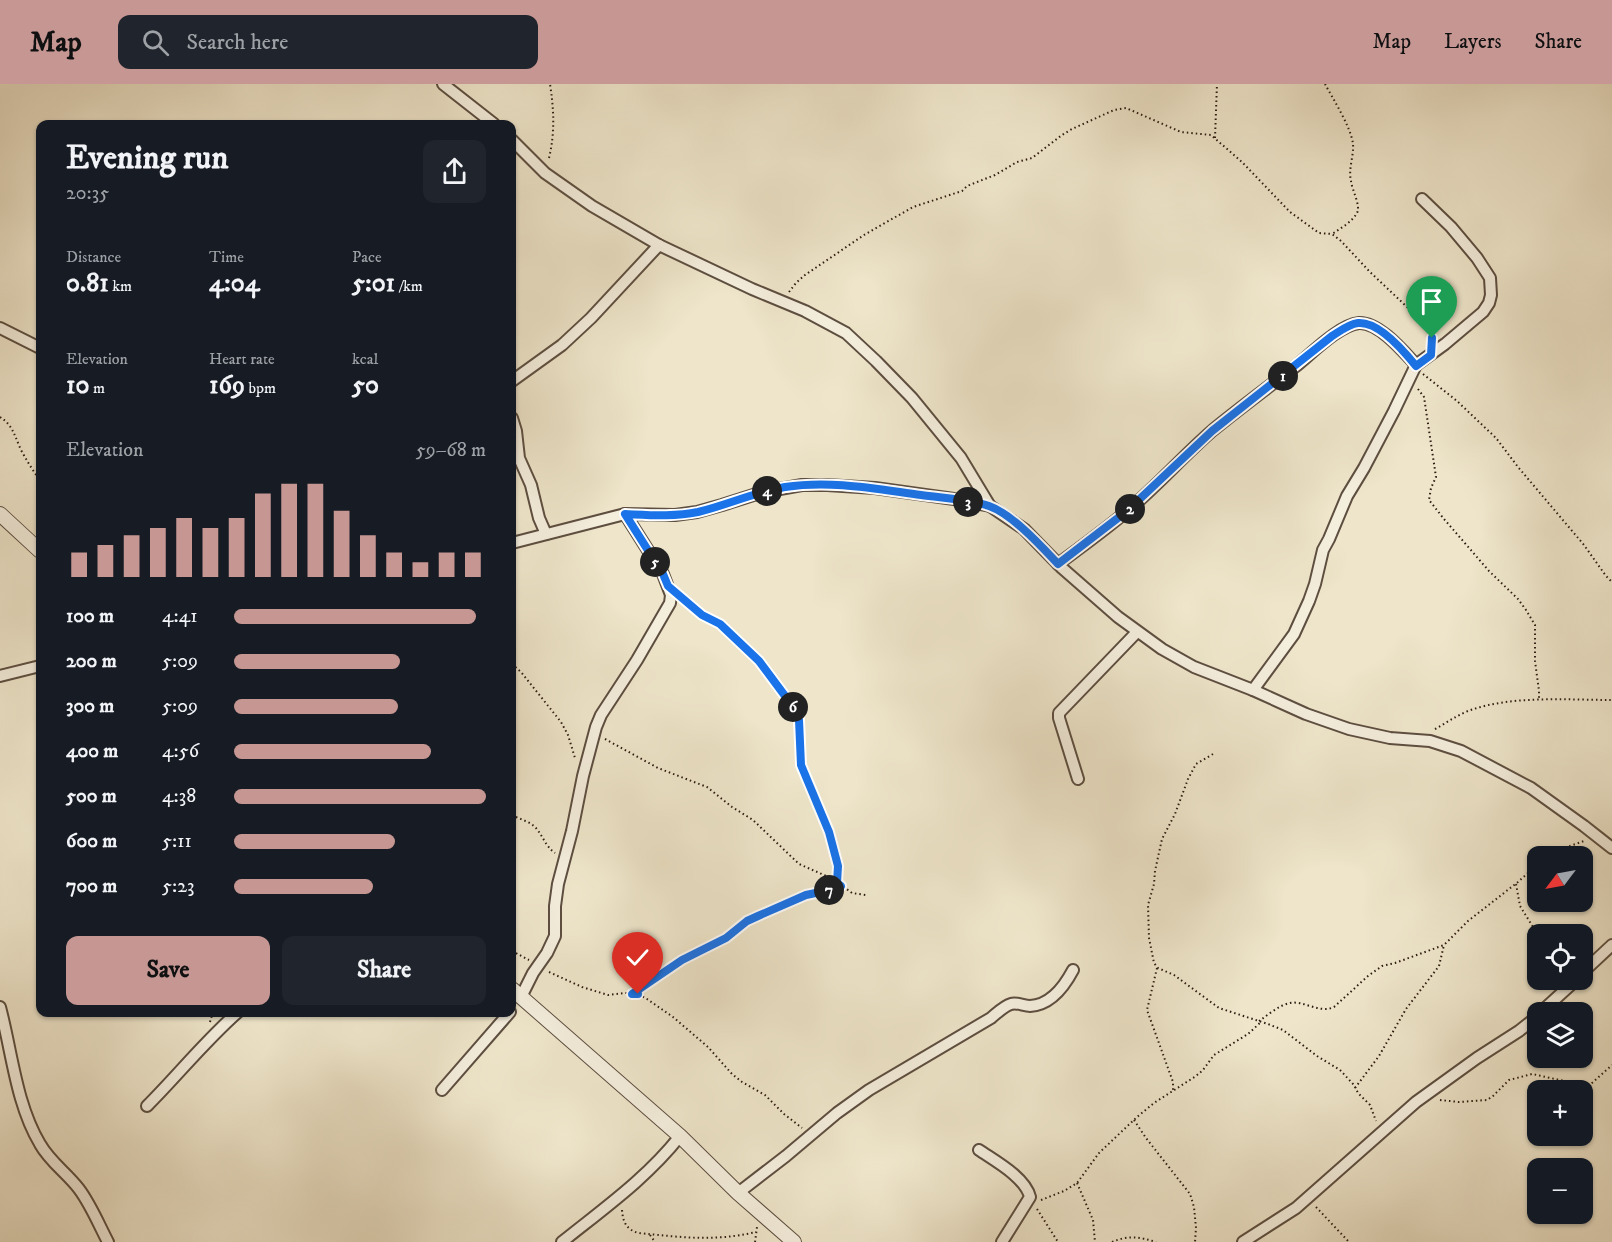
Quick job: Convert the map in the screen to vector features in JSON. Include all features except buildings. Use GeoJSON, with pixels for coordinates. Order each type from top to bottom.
{"type":"FeatureCollection","features":[{"type":"Feature","properties":{"kind":"street"},"geometry":{"type":"LineString","coordinates":[[443,84],[489,120]]}},
{"type":"Feature","properties":{"kind":"street"},"geometry":{"type":"LineString","coordinates":[[516,144],[545,173],[592,206],[659,245],[805,311],[846,333],[912,398],[961,458],[990,506]]}},
{"type":"Feature","properties":{"kind":"street"},"geometry":{"type":"LineString","coordinates":[[1253,690],[1294,634],[1315,584],[1323,550],[1347,496],[1394,411],[1413,370],[1483,312],[1489,303],[1490,278],[1477,258],[1451,227],[1422,199]]}},
{"type":"Feature","properties":{"kind":"street"},"geometry":{"type":"LineString","coordinates":[[516,378],[562,345],[591,318],[659,245]]}},
{"type":"Feature","properties":{"kind":"street"},"geometry":{"type":"LineString","coordinates":[[1058,564],[1127,511],[1212,431],[1332,336],[1352,325],[1367,324],[1380,331],[1403,350],[1413,370]]}},
{"type":"Feature","properties":{"kind":"street"},"geometry":{"type":"LineString","coordinates":[[0,328],[36,346]]}},
{"type":"Feature","properties":{"kind":"street"},"geometry":{"type":"LineString","coordinates":[[516,431],[519,458],[531,485],[539,518],[546,534]]}},
{"type":"Feature","properties":{"kind":"street"},"geometry":{"type":"LineString","coordinates":[[516,542],[625,514],[675,515],[697,512],[764,492],[802,485],[875,488],[990,506],[1024,529],[1058,564],[1137,632],[1194,667],[1306,714],[1349,729],[1390,738],[1431,741],[1461,751],[1531,788],[1612,848]]}},
{"type":"Feature","properties":{"kind":"street"},"geometry":{"type":"LineString","coordinates":[[0,514],[36,547]]}},
{"type":"Feature","properties":{"kind":"street"},"geometry":{"type":"LineString","coordinates":[[625,514],[663,574],[671,595],[667,610],[602,715],[595,733],[582,781],[555,906],[555,936],[548,953],[518,995],[680,1136],[738,1193],[794,1242]]}},
{"type":"Feature","properties":{"kind":"street"},"geometry":{"type":"LineString","coordinates":[[1078,779],[1059,713],[1137,632]]}},
{"type":"Feature","properties":{"kind":"street"},"geometry":{"type":"LineString","coordinates":[[0,676],[36,667]]}},
{"type":"Feature","properties":{"kind":"street"},"geometry":{"type":"LineString","coordinates":[[1593,963],[1612,945]]}},
{"type":"Feature","properties":{"kind":"street"},"geometry":{"type":"LineString","coordinates":[[738,1193],[869,1090],[991,1018],[1010,1004],[1035,1006],[1044,1003],[1066,985],[1072,970]]}},
{"type":"Feature","properties":{"kind":"street"},"geometry":{"type":"LineString","coordinates":[[1552,1002],[1565,990]]}},
{"type":"Feature","properties":{"kind":"street"},"geometry":{"type":"LineString","coordinates":[[0,1007],[12,1064],[30,1124],[40,1145],[54,1164],[81,1191],[108,1242]]}},
{"type":"Feature","properties":{"kind":"street"},"geometry":{"type":"LineString","coordinates":[[147,1106],[233,1017]]}},
{"type":"Feature","properties":{"kind":"street"},"geometry":{"type":"LineString","coordinates":[[442,1090],[507,1017]]}},
{"type":"Feature","properties":{"kind":"street"},"geometry":{"type":"LineString","coordinates":[[1243,1242],[1296,1208],[1422,1098],[1476,1058],[1527,1025]]}},
{"type":"Feature","properties":{"kind":"street"},"geometry":{"type":"LineString","coordinates":[[562,1242],[628,1190],[666,1154],[680,1136]]}},
{"type":"Feature","properties":{"kind":"street"},"geometry":{"type":"LineString","coordinates":[[979,1150],[1012,1173],[1028,1189],[1030,1197],[1002,1242]]}},
{"type":"Feature","properties":{"kind":"path"},"geometry":{"type":"LineString","coordinates":[[545,173],[553,141],[554,118],[550,84]]}},
{"type":"Feature","properties":{"kind":"path"},"geometry":{"type":"LineString","coordinates":[[1215,138],[1217,84]]}},
{"type":"Feature","properties":{"kind":"path"},"geometry":{"type":"LineString","coordinates":[[1325,84],[1340,111],[1353,143],[1350,179],[1359,205],[1358,212],[1353,218],[1332,234]]}},
{"type":"Feature","properties":{"kind":"path"},"geometry":{"type":"LineString","coordinates":[[782,302],[805,275],[864,235],[914,207],[953,195],[1017,162],[1032,158],[1062,135],[1114,110],[1126,108],[1181,132],[1211,135],[1215,138],[1242,162],[1290,212],[1319,233],[1332,234],[1424,324],[1431,332],[1431,355]]}},
{"type":"Feature","properties":{"kind":"path"},"geometry":{"type":"LineString","coordinates":[[1413,370],[1457,400],[1496,438],[1612,582]]}},
{"type":"Feature","properties":{"kind":"path"},"geometry":{"type":"LineString","coordinates":[[1413,370],[1424,397],[1436,477],[1429,500],[1462,541],[1518,599],[1531,618],[1535,626],[1535,661],[1539,700]]}},
{"type":"Feature","properties":{"kind":"path"},"geometry":{"type":"LineString","coordinates":[[0,417],[13,429],[20,447],[36,475]]}},
{"type":"Feature","properties":{"kind":"path"},"geometry":{"type":"LineString","coordinates":[[668,586],[702,615],[720,624],[759,661],[797,712],[801,765],[829,832],[838,866],[837,883]]}},
{"type":"Feature","properties":{"kind":"path"},"geometry":{"type":"LineString","coordinates":[[516,668],[564,728],[582,781]]}},
{"type":"Feature","properties":{"kind":"path"},"geometry":{"type":"LineString","coordinates":[[1436,729],[1466,712],[1486,705],[1519,700],[1612,700]]}},
{"type":"Feature","properties":{"kind":"path"},"geometry":{"type":"LineString","coordinates":[[595,733],[657,768],[707,787],[753,820],[799,864],[833,879],[852,893],[866,895]]}},
{"type":"Feature","properties":{"kind":"path"},"geometry":{"type":"LineString","coordinates":[[1213,754],[1196,764],[1175,814],[1161,839],[1147,914],[1152,959],[1158,968],[1173,975],[1219,1008],[1283,1030],[1340,1070],[1372,1108],[1382,1131]]}},
{"type":"Feature","properties":{"kind":"path"},"geometry":{"type":"LineString","coordinates":[[516,817],[534,827],[548,848],[564,861]]}},
{"type":"Feature","properties":{"kind":"path"},"geometry":{"type":"LineString","coordinates":[[1570,846],[1597,836]]}},
{"type":"Feature","properties":{"kind":"path"},"geometry":{"type":"LineString","coordinates":[[1058,1242],[1034,1203],[1077,1183],[1099,1153],[1154,1102],[1196,1076],[1214,1055],[1248,1034],[1260,1021],[1292,1003],[1330,1009],[1382,966],[1444,945],[1468,921],[1527,874]]}},
{"type":"Feature","properties":{"kind":"path"},"geometry":{"type":"LineString","coordinates":[[1516,884],[1520,906],[1531,924]]}},
{"type":"Feature","properties":{"kind":"path"},"geometry":{"type":"LineString","coordinates":[[632,994],[682,960],[726,938],[747,921],[806,895],[841,886]]}},
{"type":"Feature","properties":{"kind":"path"},"geometry":{"type":"LineString","coordinates":[[1355,1088],[1379,1056],[1406,1009],[1438,966],[1444,945]]}},
{"type":"Feature","properties":{"kind":"path"},"geometry":{"type":"LineString","coordinates":[[516,953],[574,983],[608,996],[625,993],[638,994],[647,999],[673,1017],[708,1047],[732,1074],[765,1095],[784,1114],[812,1135]]}},
{"type":"Feature","properties":{"kind":"path"},"geometry":{"type":"LineString","coordinates":[[1158,968],[1147,1010],[1173,1082],[1173,1091]]}},
{"type":"Feature","properties":{"kind":"path"},"geometry":{"type":"LineString","coordinates":[[1422,1098],[1459,1102],[1487,1100],[1509,1080],[1532,1074],[1568,1082],[1591,1084],[1612,1065]]}},
{"type":"Feature","properties":{"kind":"path"},"geometry":{"type":"LineString","coordinates":[[1134,1120],[1190,1194],[1194,1207],[1195,1242]]}},
{"type":"Feature","properties":{"kind":"path"},"geometry":{"type":"LineString","coordinates":[[1077,1183],[1093,1220],[1095,1242]]}},
{"type":"Feature","properties":{"kind":"path"},"geometry":{"type":"LineString","coordinates":[[620,1196],[623,1221],[632,1231],[689,1239],[736,1237],[756,1232]]}},
{"type":"Feature","properties":{"kind":"path"},"geometry":{"type":"LineString","coordinates":[[1307,1198],[1349,1242]]}},
{"type":"Feature","properties":{"kind":"path"},"geometry":{"type":"LineString","coordinates":[[650,1234],[655,1242]]}},
{"type":"Feature","properties":{"kind":"path"},"geometry":{"type":"LineString","coordinates":[[1112,1242],[1126,1237],[1138,1237],[1156,1242]]}},
{"type":"Feature","properties":{"kind":"route"},"geometry":{"type":"LineString","coordinates":[[638,994],[632,994],[682,960],[726,938],[747,921],[806,895],[841,886],[837,883],[838,866],[829,832],[813,791],[803,773],[797,712],[759,661],[720,624],[702,615],[668,586],[663,574],[625,514],[675,515],[697,512],[764,492],[802,485],[875,488],[990,506],[1024,529],[1058,564],[1127,511],[1212,431],[1332,336],[1352,325],[1367,324],[1380,331],[1403,350],[1416,366],[1431,355],[1432,338]]}}]}
